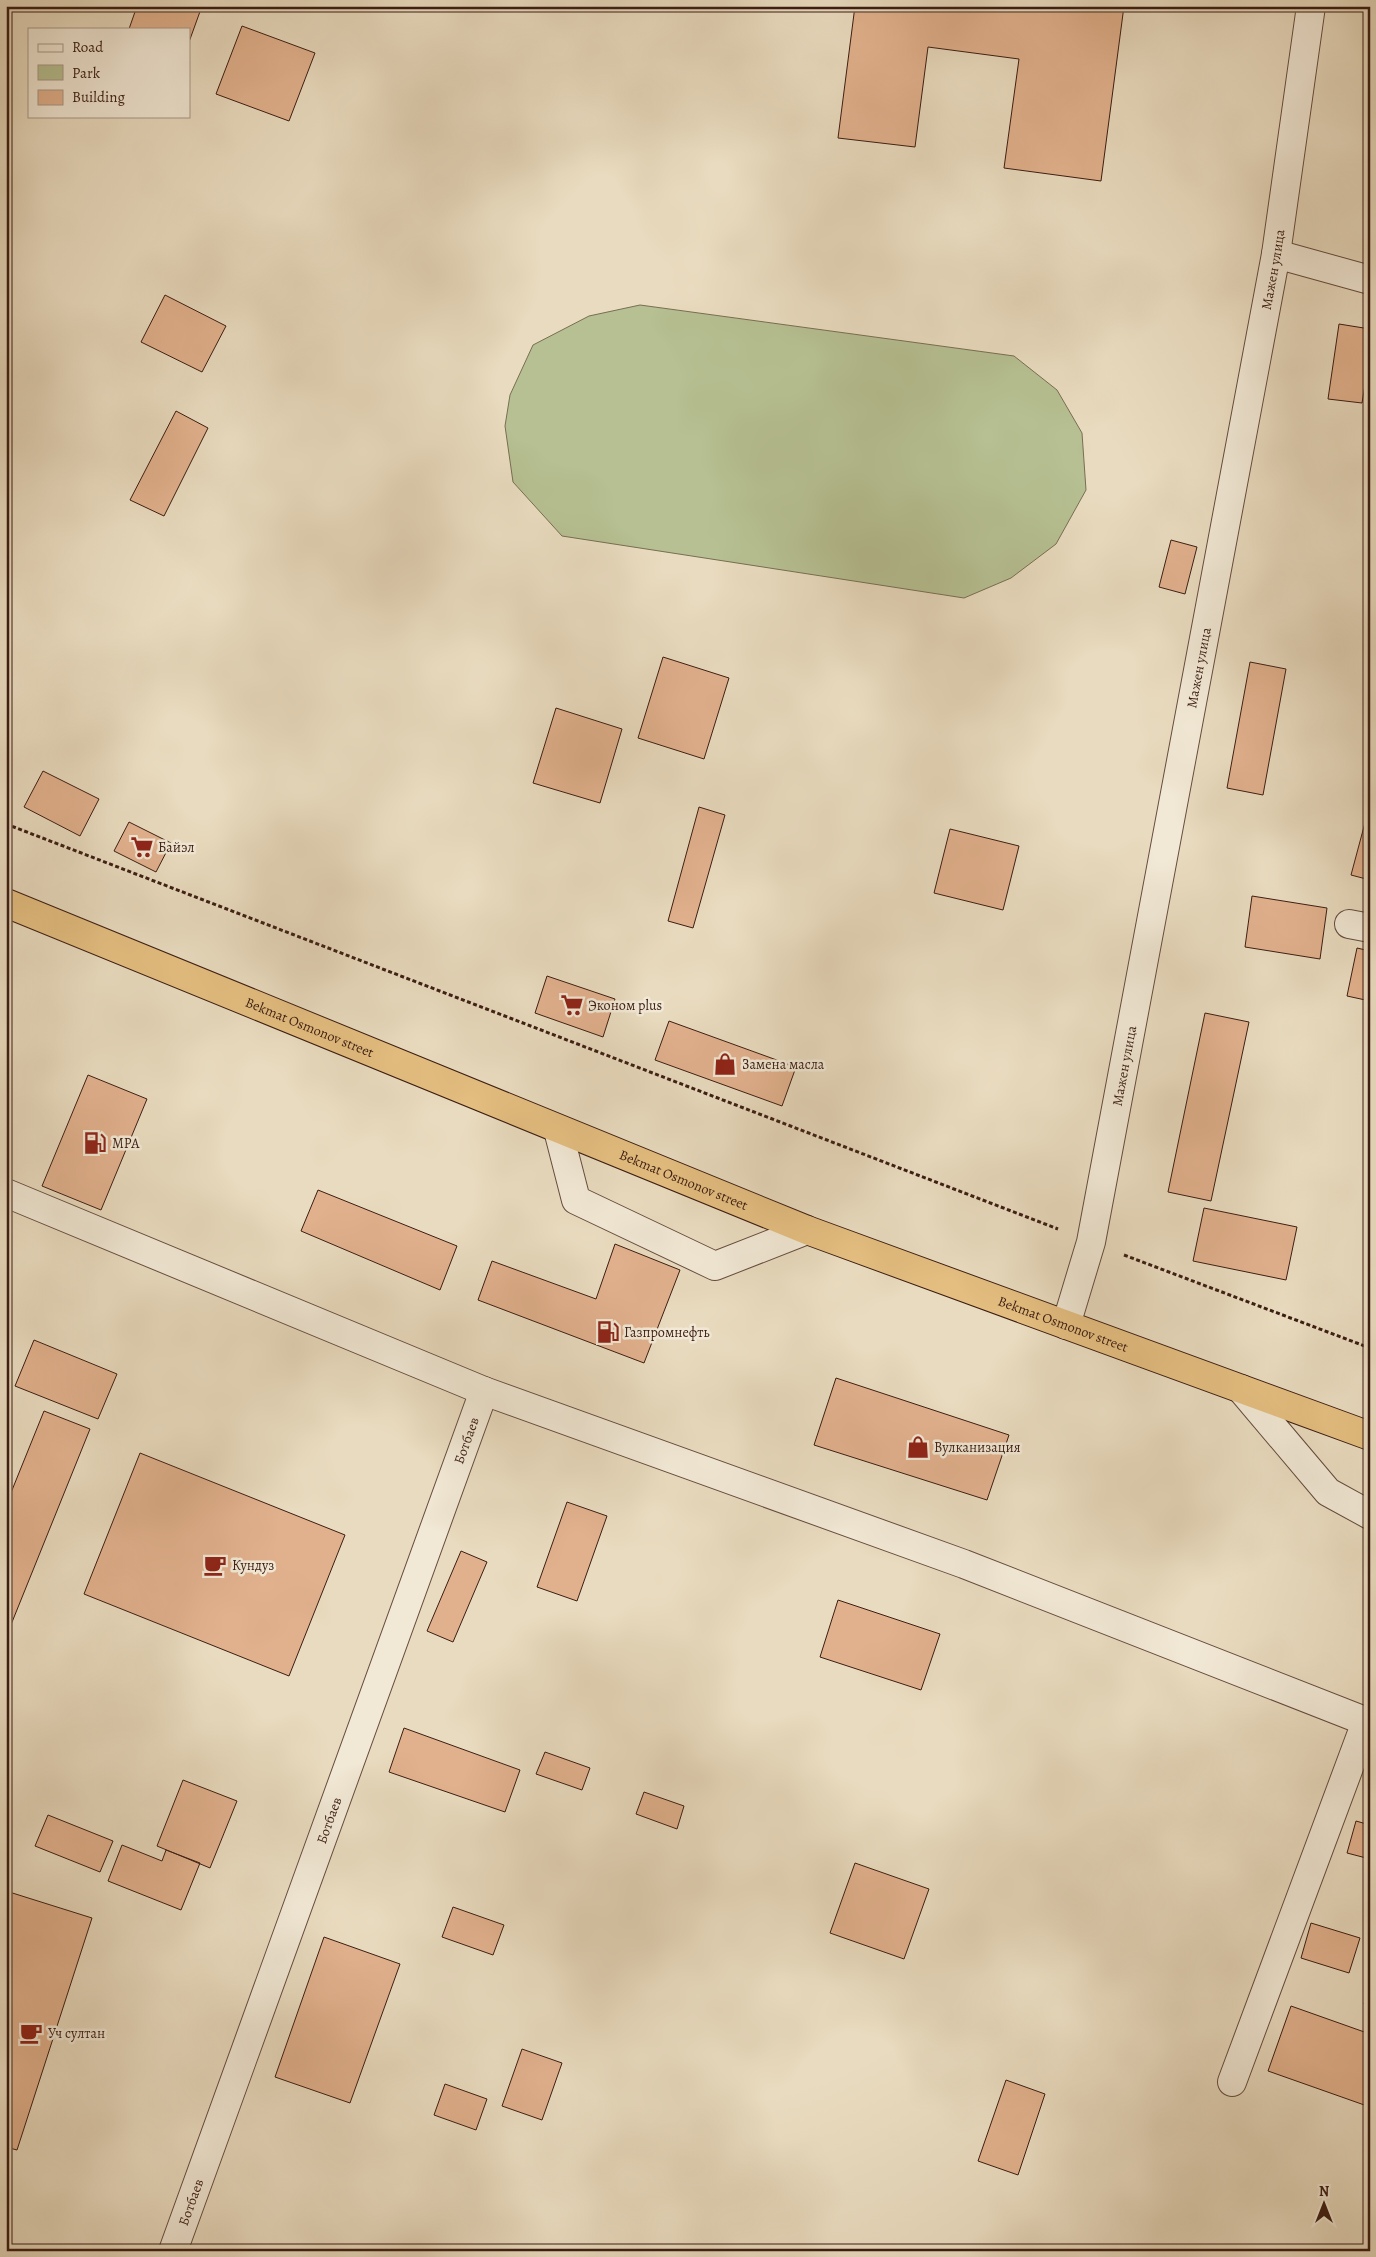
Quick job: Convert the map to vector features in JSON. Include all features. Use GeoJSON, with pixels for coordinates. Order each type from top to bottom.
{"type":"FeatureCollection","features":[{"type":"Feature","properties":{"kind":"highway","name":"Bekmat Osmonov street"},"geometry":{"type":"LineString","coordinates":[[6,903],[558,1130],[807,1230],[1370,1436]]}},
{"type":"Feature","properties":{"kind":"street","name":"Мажен улица"},"geometry":{"type":"LineString","coordinates":[[1066,1325],[1091,1242],[1276,254],[1311,6]]}},
{"type":"Feature","properties":{"kind":"street"},"geometry":{"type":"LineString","coordinates":[[1276,254],[1370,280]]}},
{"type":"Feature","properties":{"kind":"street"},"geometry":{"type":"LineString","coordinates":[[558,1130],[576,1200],[715,1266],[807,1230]]}},
{"type":"Feature","properties":{"kind":"street"},"geometry":{"type":"LineString","coordinates":[[6,1193],[484,1392],[964,1564],[1368,1722],[1232,2082]]}},
{"type":"Feature","properties":{"kind":"street"},"geometry":{"type":"LineString","coordinates":[[1241,1389],[1328,1492],[1370,1516]]}},
{"type":"Feature","properties":{"kind":"street","name":"Ботбаев"},"geometry":{"type":"LineString","coordinates":[[173,2251],[484,1392]]}},
{"type":"Feature","properties":{"kind":"path"},"geometry":{"type":"LineString","coordinates":[[6,824],[1370,1348]]}},
{"type":"Feature","properties":{"kind":"green space"},"geometry":{"type":"Polygon","coordinates":[[[640,305],[1014,356],[1057,390],[1082,433],[1086,490],[1056,544],[1011,578],[964,598],[562,536],[513,482],[505,426],[510,395],[533,345],[589,316],[640,305]]]}},
{"type":"Feature","properties":{"kind":"building"},"geometry":{"type":"Polygon","coordinates":[[[137,6],[202,6],[190,39],[190,28],[129,28],[137,6]]]}},
{"type":"Feature","properties":{"kind":"building"},"geometry":{"type":"Polygon","coordinates":[[[855,6],[1124,6],[1101,181],[1004,168],[1019,59],[928,47],[915,147],[838,138],[855,6]]]}},
{"type":"Feature","properties":{"kind":"building"},"geometry":{"type":"Polygon","coordinates":[[[242,26],[315,53],[289,121],[216,94],[242,26]]]}},
{"type":"Feature","properties":{"kind":"building"},"geometry":{"type":"Polygon","coordinates":[[[165,295],[226,326],[202,372],[141,342],[165,295]]]}},
{"type":"Feature","properties":{"kind":"building"},"geometry":{"type":"Polygon","coordinates":[[[1339,324],[1370,329],[1370,355],[1362,403],[1328,399],[1339,324]]]}},
{"type":"Feature","properties":{"kind":"building"},"geometry":{"type":"Polygon","coordinates":[[[176,411],[208,428],[164,516],[130,500],[176,411]]]}},
{"type":"Feature","properties":{"kind":"building"},"geometry":{"type":"Polygon","coordinates":[[[1171,540],[1197,547],[1185,594],[1159,587],[1171,540]]]}},
{"type":"Feature","properties":{"kind":"building"},"geometry":{"type":"Polygon","coordinates":[[[663,657],[729,678],[704,759],[638,738],[663,657]]]}},
{"type":"Feature","properties":{"kind":"building"},"geometry":{"type":"Polygon","coordinates":[[[1250,662],[1286,669],[1263,795],[1227,788],[1250,662]]]}},
{"type":"Feature","properties":{"kind":"building"},"geometry":{"type":"Polygon","coordinates":[[[556,708],[622,729],[600,803],[533,783],[556,708]]]}},
{"type":"Feature","properties":{"kind":"building"},"geometry":{"type":"Polygon","coordinates":[[[43,771],[99,799],[80,836],[24,807],[43,771]]]}},
{"type":"Feature","properties":{"kind":"building"},"geometry":{"type":"Polygon","coordinates":[[[1370,804],[1370,880],[1351,875],[1370,804]]]}},
{"type":"Feature","properties":{"kind":"building"},"geometry":{"type":"Polygon","coordinates":[[[699,807],[725,815],[693,928],[668,921],[699,807]]]}},
{"type":"Feature","properties":{"kind":"building","name":"Байэл"},"geometry":{"type":"Polygon","coordinates":[[[129,822],[171,843],[156,872],[114,851],[129,822]]]}},
{"type":"Feature","properties":{"kind":"building"},"geometry":{"type":"Polygon","coordinates":[[[950,829],[1019,846],[1003,910],[934,893],[950,829]]]}},
{"type":"Feature","properties":{"kind":"building"},"geometry":{"type":"Polygon","coordinates":[[[1252,896],[1327,908],[1320,959],[1245,947],[1252,896]]]}},
{"type":"Feature","properties":{"kind":"building"},"geometry":{"type":"Polygon","coordinates":[[[1357,948],[1370,951],[1370,1001],[1347,996],[1357,948]]]}},
{"type":"Feature","properties":{"kind":"building"},"geometry":{"type":"Polygon","coordinates":[[[547,976],[615,999],[603,1037],[535,1013],[547,976]]]}},
{"type":"Feature","properties":{"kind":"building"},"geometry":{"type":"Polygon","coordinates":[[[1205,1013],[1249,1022],[1211,1201],[1168,1192],[1205,1013]]]}},
{"type":"Feature","properties":{"kind":"building","name":"Замена масла"},"geometry":{"type":"Polygon","coordinates":[[[669,1021],[796,1067],[782,1106],[655,1060],[669,1021]]]}},
{"type":"Feature","properties":{"kind":"building","name":"MPA"},"geometry":{"type":"Polygon","coordinates":[[[88,1075],[147,1099],[101,1210],[42,1186],[88,1075]]]}},
{"type":"Feature","properties":{"kind":"building"},"geometry":{"type":"Polygon","coordinates":[[[318,1190],[457,1246],[440,1290],[301,1231],[318,1190]]]}},
{"type":"Feature","properties":{"kind":"building"},"geometry":{"type":"Polygon","coordinates":[[[1204,1208],[1297,1227],[1286,1280],[1193,1261],[1204,1208]]]}},
{"type":"Feature","properties":{"kind":"building","name":"Газпромнефть"},"geometry":{"type":"Polygon","coordinates":[[[615,1244],[680,1270],[644,1363],[478,1300],[492,1261],[596,1299],[615,1244]]]}},
{"type":"Feature","properties":{"kind":"building"},"geometry":{"type":"Polygon","coordinates":[[[34,1340],[117,1374],[98,1419],[15,1386],[34,1340]]]}},
{"type":"Feature","properties":{"kind":"building"},"geometry":{"type":"Polygon","coordinates":[[[836,1378],[1009,1435],[987,1500],[814,1445],[836,1378]]]}},
{"type":"Feature","properties":{"kind":"building"},"geometry":{"type":"Polygon","coordinates":[[[44,1411],[90,1429],[6,1637],[6,1505],[44,1411]]]}},
{"type":"Feature","properties":{"kind":"building","name":"Кундуз"},"geometry":{"type":"Polygon","coordinates":[[[140,1453],[345,1535],[289,1676],[84,1594],[140,1453]]]}},
{"type":"Feature","properties":{"kind":"building"},"geometry":{"type":"Polygon","coordinates":[[[567,1502],[607,1516],[577,1601],[537,1587],[567,1502]]]}},
{"type":"Feature","properties":{"kind":"building"},"geometry":{"type":"Polygon","coordinates":[[[461,1551],[487,1562],[453,1642],[427,1631],[461,1551]]]}},
{"type":"Feature","properties":{"kind":"building"},"geometry":{"type":"Polygon","coordinates":[[[838,1600],[940,1634],[921,1690],[820,1657],[838,1600]]]}},
{"type":"Feature","properties":{"kind":"building"},"geometry":{"type":"Polygon","coordinates":[[[404,1728],[520,1770],[505,1812],[389,1772],[404,1728]]]}},
{"type":"Feature","properties":{"kind":"building"},"geometry":{"type":"Polygon","coordinates":[[[545,1752],[590,1768],[582,1790],[536,1774],[545,1752]]]}},
{"type":"Feature","properties":{"kind":"building"},"geometry":{"type":"Polygon","coordinates":[[[183,1780],[237,1801],[210,1868],[157,1846],[183,1780]]]}},
{"type":"Feature","properties":{"kind":"building"},"geometry":{"type":"Polygon","coordinates":[[[644,1792],[684,1806],[677,1829],[636,1814],[644,1792]]]}},
{"type":"Feature","properties":{"kind":"building"},"geometry":{"type":"Polygon","coordinates":[[[48,1815],[113,1841],[100,1872],[35,1846],[48,1815]]]}},
{"type":"Feature","properties":{"kind":"building"},"geometry":{"type":"Polygon","coordinates":[[[1356,1821],[1370,1825],[1370,1859],[1347,1853],[1356,1821]]]}},
{"type":"Feature","properties":{"kind":"building"},"geometry":{"type":"Polygon","coordinates":[[[122,1845],[162,1861],[166,1850],[200,1863],[181,1910],[108,1881],[122,1845]]]}},
{"type":"Feature","properties":{"kind":"building"},"geometry":{"type":"Polygon","coordinates":[[[855,1863],[929,1889],[904,1959],[830,1933],[855,1863]]]}},
{"type":"Feature","properties":{"kind":"building","name":"Уч султан"},"geometry":{"type":"Polygon","coordinates":[[[6,1891],[92,1918],[17,2150],[6,2147],[6,1891]]]}},
{"type":"Feature","properties":{"kind":"building"},"geometry":{"type":"Polygon","coordinates":[[[453,1907],[504,1925],[493,1955],[442,1937],[453,1907]]]}},
{"type":"Feature","properties":{"kind":"building"},"geometry":{"type":"Polygon","coordinates":[[[1311,1923],[1360,1938],[1349,1973],[1301,1958],[1311,1923]]]}},
{"type":"Feature","properties":{"kind":"building"},"geometry":{"type":"Polygon","coordinates":[[[324,1937],[400,1964],[350,2103],[275,2077],[324,1937]]]}},
{"type":"Feature","properties":{"kind":"building"},"geometry":{"type":"Polygon","coordinates":[[[1370,1988],[1370,2006],[1364,2004],[1370,1988]]]}},
{"type":"Feature","properties":{"kind":"building"},"geometry":{"type":"Polygon","coordinates":[[[1291,2006],[1370,2034],[1370,2107],[1268,2071],[1291,2006]]]}},
{"type":"Feature","properties":{"kind":"building"},"geometry":{"type":"Polygon","coordinates":[[[522,2049],[562,2063],[542,2120],[502,2106],[522,2049]]]}},
{"type":"Feature","properties":{"kind":"building"},"geometry":{"type":"Polygon","coordinates":[[[1006,2080],[1045,2094],[1018,2175],[978,2161],[1006,2080]]]}},
{"type":"Feature","properties":{"kind":"building"},"geometry":{"type":"Polygon","coordinates":[[[445,2084],[487,2099],[476,2130],[434,2115],[445,2084]]]}},
{"type":"Feature","properties":{"kind":"place","name":"Байэл"},"geometry":{"type":"Point","coordinates":[142,847]}},
{"type":"Feature","properties":{"kind":"place","name":"Эконом plus"},"geometry":{"type":"Point","coordinates":[572,1005]}},
{"type":"Feature","properties":{"kind":"place","name":"Замена масла"},"geometry":{"type":"Point","coordinates":[725,1064]}},
{"type":"Feature","properties":{"kind":"place","name":"MPA"},"geometry":{"type":"Point","coordinates":[95,1143]}},
{"type":"Feature","properties":{"kind":"place","name":"Газпромнефть"},"geometry":{"type":"Point","coordinates":[608,1332]}},
{"type":"Feature","properties":{"kind":"place","name":"Вулканизация"},"geometry":{"type":"Point","coordinates":[918,1447]}},
{"type":"Feature","properties":{"kind":"place","name":"Кундуз"},"geometry":{"type":"Point","coordinates":[215,1565]}},
{"type":"Feature","properties":{"kind":"place","name":"Уч султан"},"geometry":{"type":"Point","coordinates":[31,2033]}}]}
